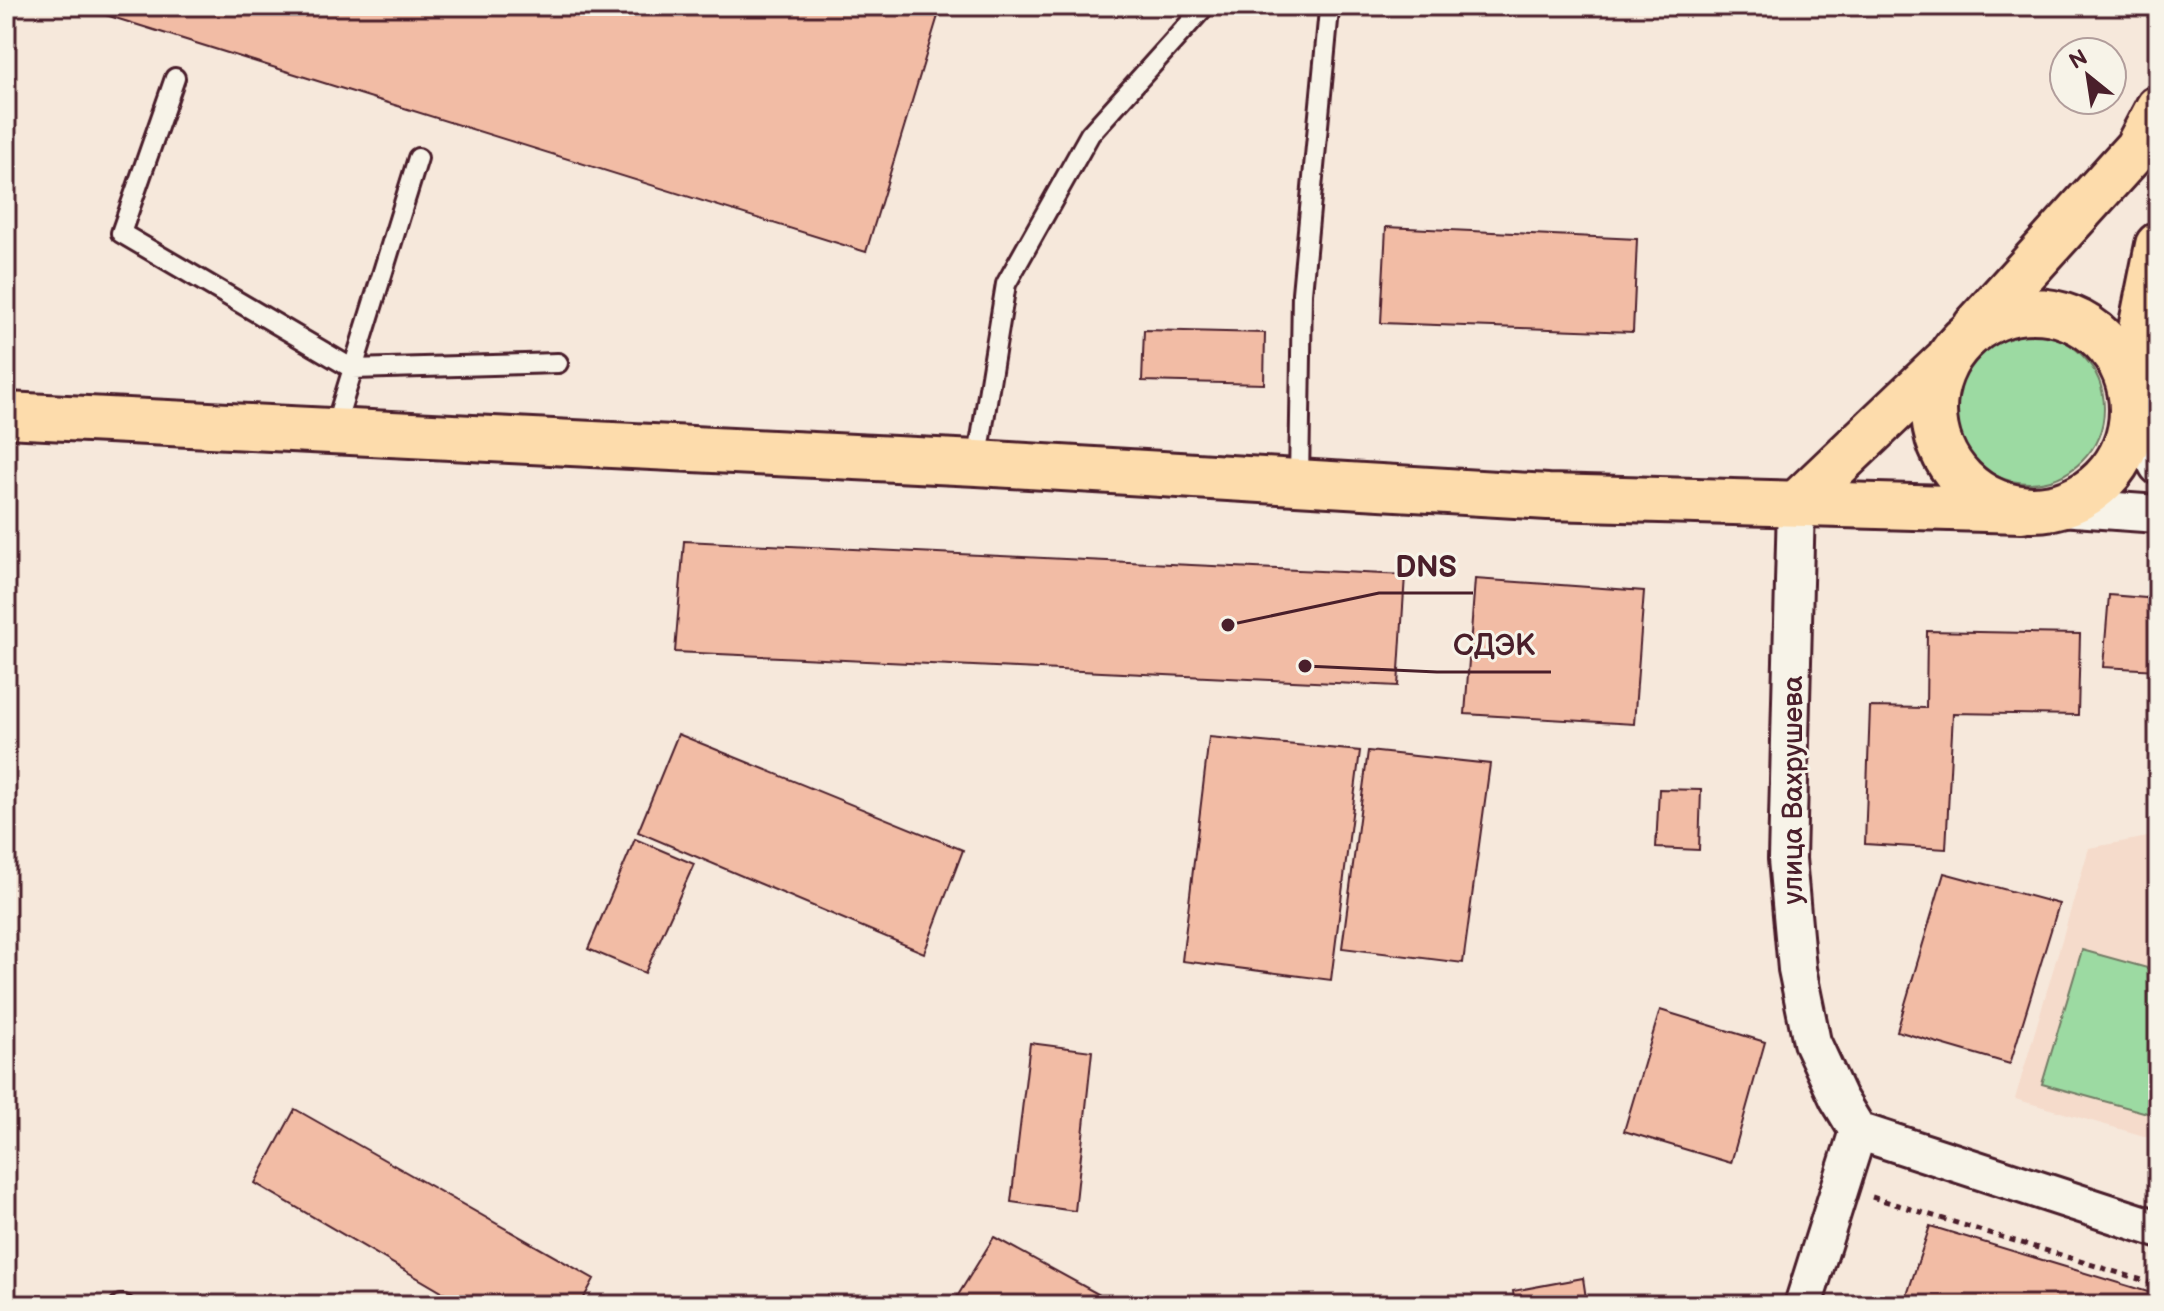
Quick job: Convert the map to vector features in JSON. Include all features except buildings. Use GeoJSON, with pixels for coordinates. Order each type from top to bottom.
{"type":"FeatureCollection","features":[{"type":"Feature","properties":{"kind":"main road"},"geometry":{"type":"LineString","coordinates":[[1796,504],[1958,346],[2137,148],[2158,108]]}},
{"type":"Feature","properties":{"kind":"main road"},"geometry":{"type":"LineString","coordinates":[[6,415],[1299,480],[1548,497],[2041,508],[2095,489],[2121,459],[2158,245]]}},
{"type":"Feature","properties":{"kind":"main road"},"geometry":{"type":"LineString","coordinates":[[2041,508],[1984,498],[1954,472],[1942,449],[1937,437],[1934,398],[1958,346],[2006,313],[2045,310],[2083,322],[2112,348],[2132,402]]}},
{"type":"Feature","properties":{"kind":"street"},"geometry":{"type":"LineString","coordinates":[[2132,402],[2158,466]]}},
{"type":"Feature","properties":{"kind":"street","name":"улица Вахрушева"},"geometry":{"type":"LineString","coordinates":[[1796,504],[1787,859],[1797,969],[1812,1042],[1838,1098],[1858,1131]]}},
{"type":"Feature","properties":{"kind":"street"},"geometry":{"type":"LineString","coordinates":[[2041,508],[2158,514]]}},
{"type":"Feature","properties":{"kind":"street"},"geometry":{"type":"LineString","coordinates":[[1803,1305],[1858,1131],[2158,1229]]}},
{"type":"Feature","properties":{"kind":"lane"},"geometry":{"type":"LineString","coordinates":[[977,463],[1006,284],[1090,134],[1205,6]]}},
{"type":"Feature","properties":{"kind":"lane"},"geometry":{"type":"LineString","coordinates":[[1299,480],[1302,293],[1329,10]]}},
{"type":"Feature","properties":{"kind":"lane"},"geometry":{"type":"LineString","coordinates":[[175,78],[121,233],[353,369],[558,363]]}},
{"type":"Feature","properties":{"kind":"lane"},"geometry":{"type":"LineString","coordinates":[[334,430],[418,158]]}},
{"type":"Feature","properties":{"kind":"path"},"geometry":{"type":"LineString","coordinates":[[1840,1187],[2158,1285]]}},
{"type":"Feature","properties":{"kind":"shaded area"},"geometry":{"type":"Polygon","coordinates":[[[2158,835],[2158,1140],[2015,1099],[2089,848],[2158,835]]]}},
{"type":"Feature","properties":{"kind":"green space"},"geometry":{"type":"Polygon","coordinates":[[[2029,333],[2058,339],[2082,355],[2098,379],[2104,408],[2098,437],[2082,461],[2058,477],[2029,483],[2000,477],[1976,461],[1960,437],[1954,408],[1960,379],[1976,355],[2000,339],[2029,333]]]}},
{"type":"Feature","properties":{"kind":"green space"},"geometry":{"type":"Polygon","coordinates":[[[2082,950],[2158,971],[2158,1116],[2042,1084],[2082,950]]]}},
{"type":"Feature","properties":{"kind":"place","name":"DNS"},"geometry":{"type":"Point","coordinates":[1228,625]}},
{"type":"Feature","properties":{"kind":"place","name":"СДЭК"},"geometry":{"type":"Point","coordinates":[1305,666]}}]}
